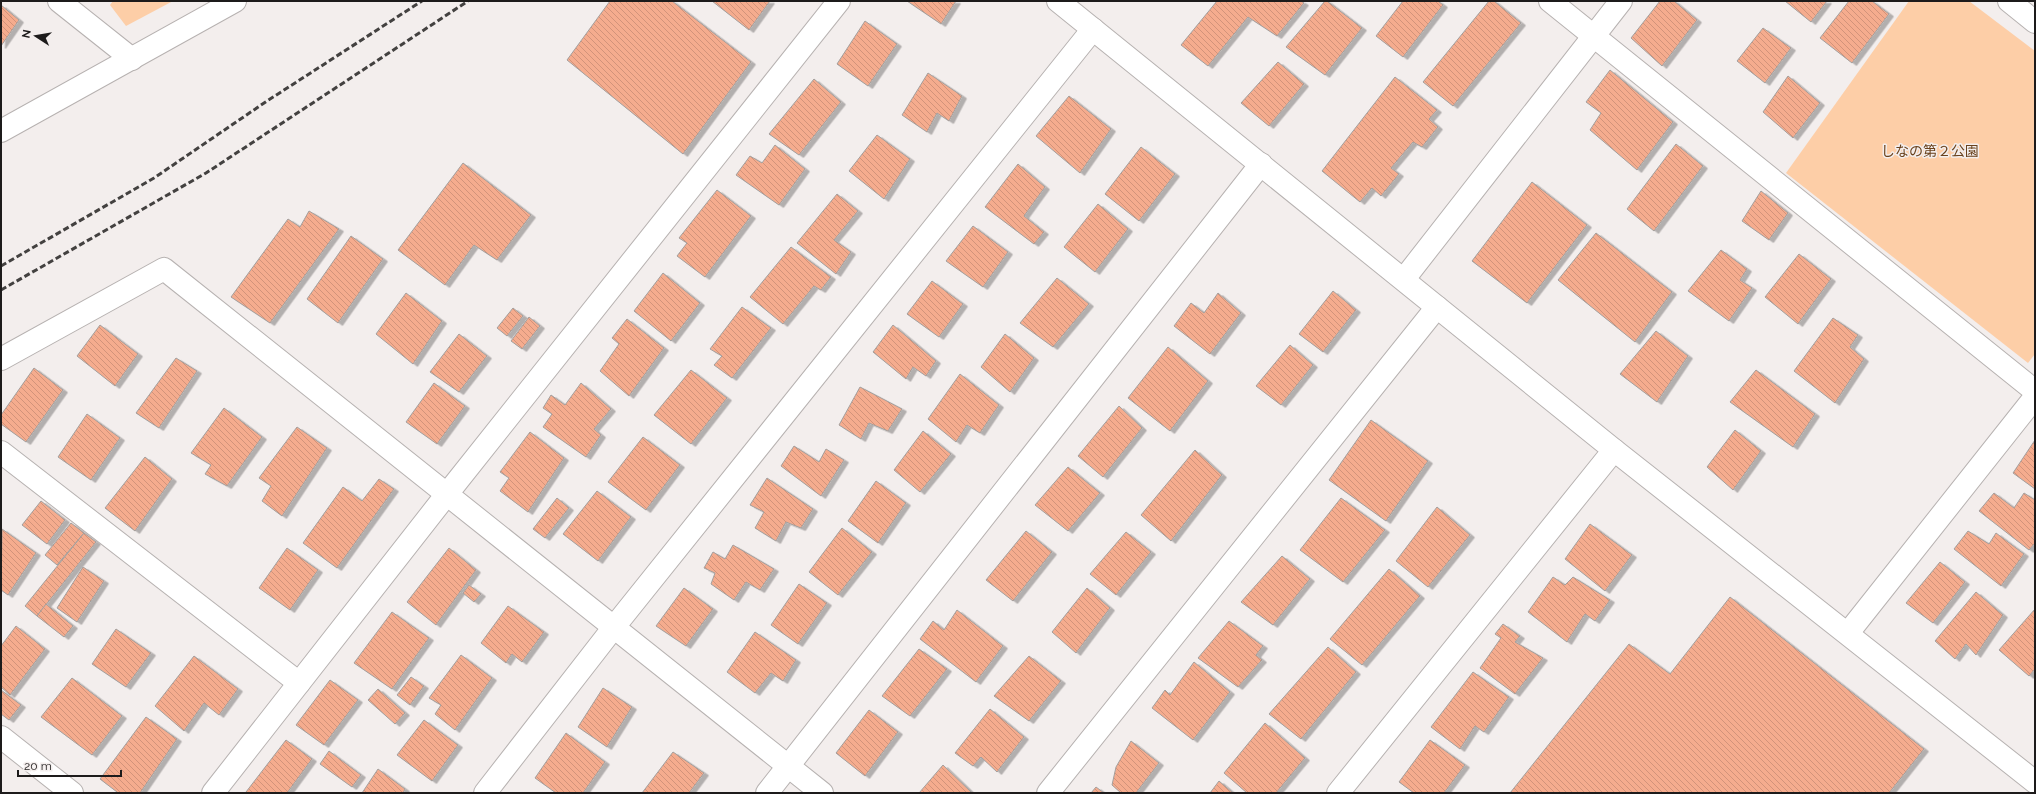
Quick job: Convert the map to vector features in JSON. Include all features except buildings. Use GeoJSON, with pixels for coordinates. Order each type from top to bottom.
{"type":"FeatureCollection","features":[{"type":"Feature","properties":{"kind":"street"},"geometry":{"type":"LineString","coordinates":[[1,131],[235,1]]}},
{"type":"Feature","properties":{"kind":"street"},"geometry":{"type":"LineString","coordinates":[[213,793],[447,494],[839,1]]}},
{"type":"Feature","properties":{"kind":"street"},"geometry":{"type":"LineString","coordinates":[[1058,1],[1614,450],[1848,633],[2035,782]]}},
{"type":"Feature","properties":{"kind":"street"},"geometry":{"type":"LineString","coordinates":[[1550,1],[2035,391]]}},
{"type":"Feature","properties":{"kind":"street"},"geometry":{"type":"LineString","coordinates":[[1404,279],[1622,1]]}},
{"type":"Feature","properties":{"kind":"street"},"geometry":{"type":"LineString","coordinates":[[2009,1],[2035,22]]}},
{"type":"Feature","properties":{"kind":"street"},"geometry":{"type":"LineString","coordinates":[[72,5],[132,59]]}},
{"type":"Feature","properties":{"kind":"street"},"geometry":{"type":"LineString","coordinates":[[485,793],[614,627],[1093,29]]}},
{"type":"Feature","properties":{"kind":"street"},"geometry":{"type":"LineString","coordinates":[[767,793],[1260,164]]}},
{"type":"Feature","properties":{"kind":"street"},"geometry":{"type":"LineString","coordinates":[[1,359],[164,269],[822,793]]}},
{"type":"Feature","properties":{"kind":"street"},"geometry":{"type":"LineString","coordinates":[[1048,793],[1437,307]]}},
{"type":"Feature","properties":{"kind":"street"},"geometry":{"type":"LineString","coordinates":[[1848,633],[2035,396]]}},
{"type":"Feature","properties":{"kind":"street"},"geometry":{"type":"LineString","coordinates":[[1349,789],[1614,450]]}},
{"type":"Feature","properties":{"kind":"street"},"geometry":{"type":"LineString","coordinates":[[1,452],[299,683]]}},
{"type":"Feature","properties":{"kind":"street"},"geometry":{"type":"LineString","coordinates":[[1,737],[72,793]]}},
{"type":"Feature","properties":{"kind":"green space"},"geometry":{"type":"Polygon","coordinates":[[[113,1],[173,1],[126,26],[110,5],[113,1]]]}},
{"type":"Feature","properties":{"kind":"green space","name":"しなの第２公園"},"geometry":{"type":"Polygon","coordinates":[[[1909,1],[1969,1],[2035,51],[2035,354],[2028,363],[1786,173],[1909,1]]]}},
{"type":"Feature","properties":{"kind":"railway"},"geometry":{"type":"LineString","coordinates":[[1,266],[154,178],[267,101],[422,1]]}},
{"type":"Feature","properties":{"kind":"railway"},"geometry":{"type":"LineString","coordinates":[[1,290],[206,173],[468,1]]}}]}
